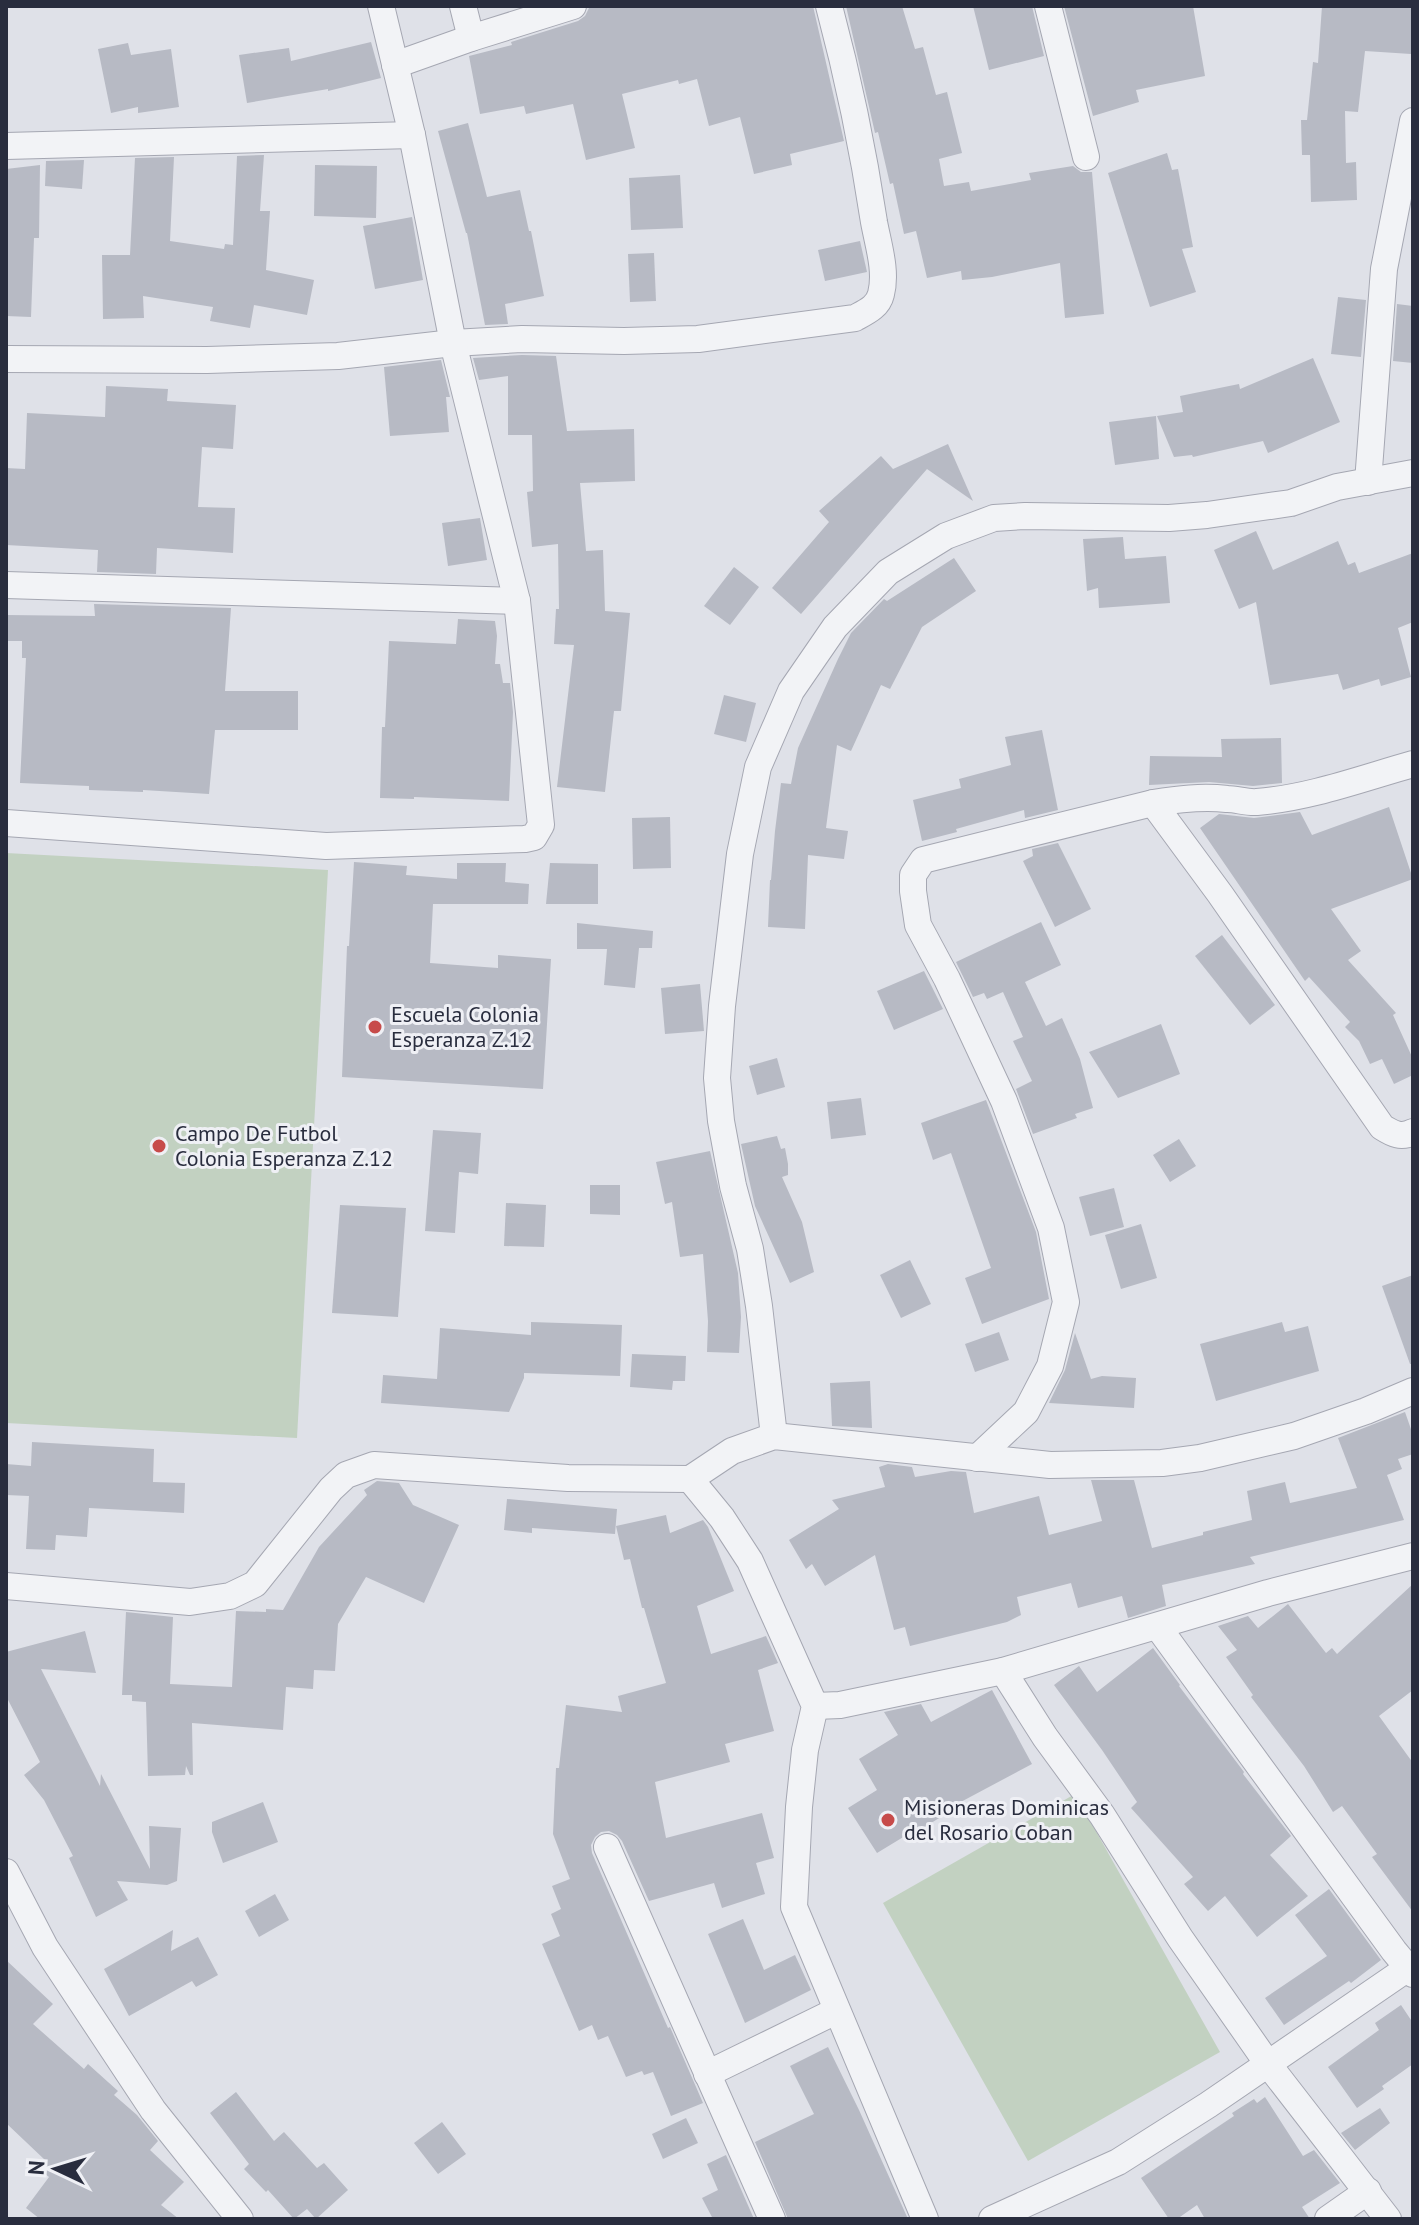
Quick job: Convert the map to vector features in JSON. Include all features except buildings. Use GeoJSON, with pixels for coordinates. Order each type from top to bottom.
{"type":"FeatureCollection","features":[{"type":"Feature","properties":{"kind":"street"},"geometry":{"type":"LineString","coordinates":[[6,823],[326,846],[525,839],[534,837],[541,825],[517,601],[453,343],[412,135],[381,6]]}},
{"type":"Feature","properties":{"kind":"street"},"geometry":{"type":"LineString","coordinates":[[463,6],[471,38]]}},
{"type":"Feature","properties":{"kind":"street"},"geometry":{"type":"LineString","coordinates":[[395,65],[573,6]]}},
{"type":"Feature","properties":{"kind":"street"},"geometry":{"type":"LineString","coordinates":[[6,359],[207,360],[338,356],[522,339],[698,339],[855,318],[873,309],[881,297],[883,274],[841,51],[829,6]]}},
{"type":"Feature","properties":{"kind":"street"},"geometry":{"type":"LineString","coordinates":[[1048,6],[1086,157]]}},
{"type":"Feature","properties":{"kind":"street"},"geometry":{"type":"LineString","coordinates":[[1368,482],[1384,269],[1413,121]]}},
{"type":"Feature","properties":{"kind":"street"},"geometry":{"type":"LineString","coordinates":[[6,146],[412,135]]}},
{"type":"Feature","properties":{"kind":"street"},"geometry":{"type":"LineString","coordinates":[[774,1436],[757,1291],[750,1249],[733,1186],[717,1078],[740,854],[758,767],[791,691],[835,627],[888,572],[946,536],[994,518],[1169,518],[1207,515],[1291,503],[1337,487],[1413,473]]}},
{"type":"Feature","properties":{"kind":"street"},"geometry":{"type":"LineString","coordinates":[[6,585],[517,601]]}},
{"type":"Feature","properties":{"kind":"street"},"geometry":{"type":"LineString","coordinates":[[977,1458],[1026,1412],[1050,1366],[1066,1302],[1051,1228],[1004,1101],[918,925],[913,875],[923,860],[1153,803],[1190,797],[1254,802],[1274,800],[1413,764]]}},
{"type":"Feature","properties":{"kind":"street"},"geometry":{"type":"LineString","coordinates":[[1153,803],[1382,1127],[1393,1134],[1406,1136],[1413,1132]]}},
{"type":"Feature","properties":{"kind":"street"},"geometry":{"type":"LineString","coordinates":[[6,1586],[190,1602],[230,1596],[255,1584],[331,1489],[346,1475],[374,1465],[568,1478],[690,1479],[732,1451],[774,1436],[1050,1465],[1162,1463],[1200,1458],[1294,1436],[1413,1391]]}},
{"type":"Feature","properties":{"kind":"street"},"geometry":{"type":"LineString","coordinates":[[690,1479],[722,1518],[750,1561],[815,1706],[802,1778],[794,1907],[925,2219]]}},
{"type":"Feature","properties":{"kind":"street"},"geometry":{"type":"LineString","coordinates":[[815,1706],[840,1705],[1003,1671],[1268,1593],[1413,1556]]}},
{"type":"Feature","properties":{"kind":"street"},"geometry":{"type":"LineString","coordinates":[[992,2219],[1118,2162],[1411,1971],[1158,1627]]}},
{"type":"Feature","properties":{"kind":"street"},"geometry":{"type":"LineString","coordinates":[[1003,1671],[1045,1737],[1102,1815],[1180,1938],[1268,2064],[1388,2219]]}},
{"type":"Feature","properties":{"kind":"street"},"geometry":{"type":"LineString","coordinates":[[607,1847],[772,2219]]}},
{"type":"Feature","properties":{"kind":"street"},"geometry":{"type":"LineString","coordinates":[[6,1872],[45,1947],[153,2110],[240,2219]]}},
{"type":"Feature","properties":{"kind":"street"},"geometry":{"type":"LineString","coordinates":[[707,2074],[836,2011]]}},
{"type":"Feature","properties":{"kind":"street"},"geometry":{"type":"LineString","coordinates":[[1328,2219],[1368,2191]]}},
{"type":"Feature","properties":{"kind":"green space","name":"Campo De Futbol Colonia Esperanza Z.12"},"geometry":{"type":"Polygon","coordinates":[[[6,853],[328,870],[297,1438],[6,1423],[6,853]]]}},
{"type":"Feature","properties":{"kind":"green space"},"geometry":{"type":"Polygon","coordinates":[[[1075,1794],[1220,2052],[1028,2161],[883,1903],[1075,1794]]]}},
{"type":"Feature","properties":{"kind":"place","name":"Escuela Colonia Esperanza Z.12"},"geometry":{"type":"Point","coordinates":[375,1027]}},
{"type":"Feature","properties":{"kind":"place","name":"Campo De Futbol Colonia Esperanza Z.12"},"geometry":{"type":"Point","coordinates":[159,1146]}},
{"type":"Feature","properties":{"kind":"place","name":"Misioneras Dominicas del Rosario Coban"},"geometry":{"type":"Point","coordinates":[888,1820]}}]}
